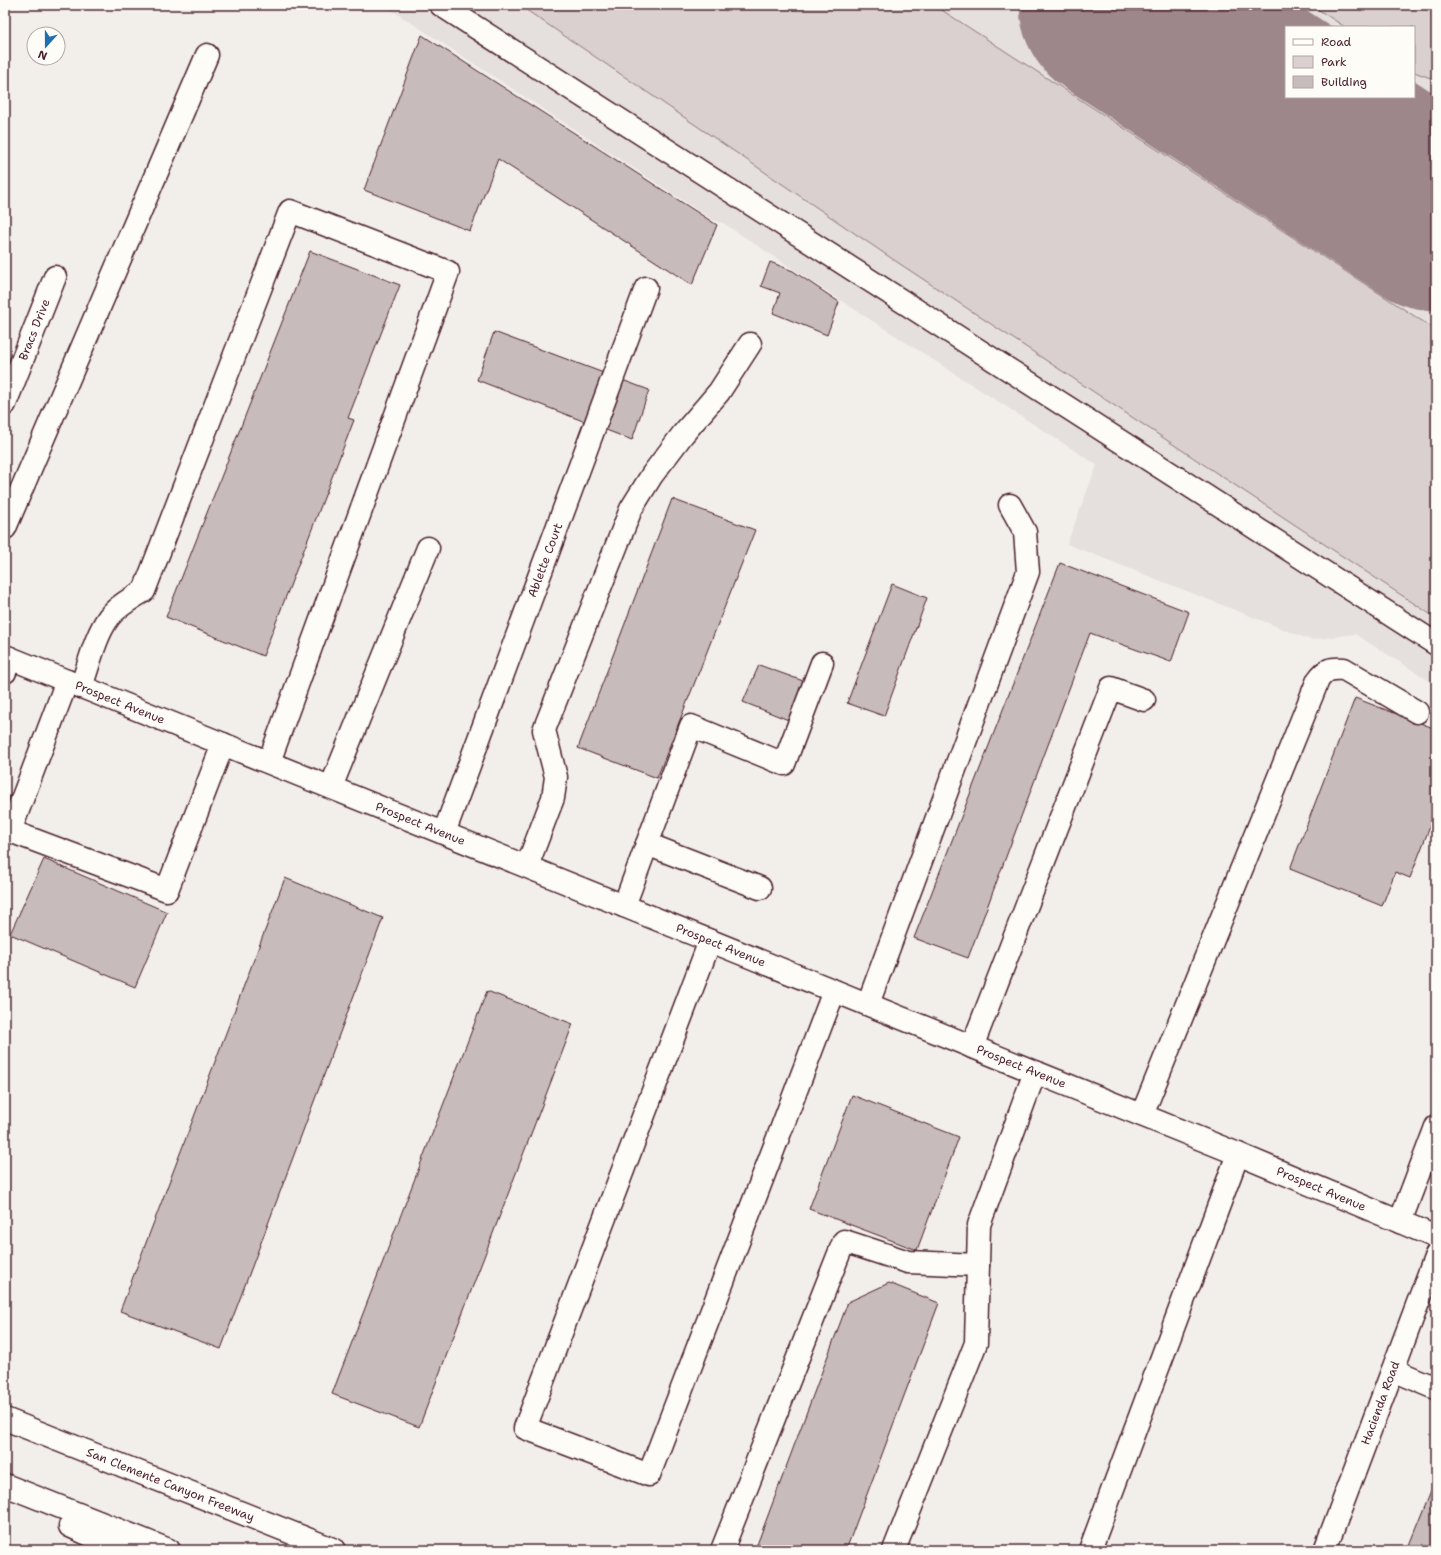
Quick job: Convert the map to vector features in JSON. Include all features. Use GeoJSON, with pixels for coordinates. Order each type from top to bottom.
{"type":"FeatureCollection","features":[{"type":"Feature","properties":{"kind":"main road"},"geometry":{"type":"LineString","coordinates":[[441,5],[1436,644]]}},
{"type":"Feature","properties":{"kind":"main road"},"geometry":{"type":"LineString","coordinates":[[5,528],[207,54]]}},
{"type":"Feature","properties":{"kind":"main road"},"geometry":{"type":"LineString","coordinates":[[223,744],[166,890],[10,831],[74,684],[109,618],[119,607],[144,591],[290,211],[448,272],[269,762]]}},
{"type":"Feature","properties":{"kind":"main road","name":"Bracs Drive"},"geometry":{"type":"LineString","coordinates":[[5,404],[55,277]]}},
{"type":"Feature","properties":{"kind":"main road","name":"Ablette Court"},"geometry":{"type":"LineString","coordinates":[[444,832],[646,288]]}},
{"type":"Feature","properties":{"kind":"main road"},"geometry":{"type":"LineString","coordinates":[[527,866],[554,798],[556,777],[544,730],[631,509],[652,475],[683,434],[719,392],[750,344]]}},
{"type":"Feature","properties":{"kind":"main road"},"geometry":{"type":"LineString","coordinates":[[868,1004],[1028,572],[1026,532],[1010,505]]}},
{"type":"Feature","properties":{"kind":"main road"},"geometry":{"type":"LineString","coordinates":[[331,787],[428,548]]}},
{"type":"Feature","properties":{"kind":"main road","name":"Prospect Avenue"},"geometry":{"type":"LineString","coordinates":[[7,662],[74,684],[444,832],[1238,1154],[1400,1222],[1436,1241]]}},
{"type":"Feature","properties":{"kind":"main road"},"geometry":{"type":"LineString","coordinates":[[624,906],[691,726],[784,764],[822,663]]}},
{"type":"Feature","properties":{"kind":"main road"},"geometry":{"type":"LineString","coordinates":[[1142,1115],[1318,680],[1325,670],[1333,668],[1344,669],[1417,712]]}},
{"type":"Feature","properties":{"kind":"main road"},"geometry":{"type":"LineString","coordinates":[[972,1047],[1111,688],[1144,700]]}},
{"type":"Feature","properties":{"kind":"main road"},"geometry":{"type":"LineString","coordinates":[[647,844],[760,888]]}},
{"type":"Feature","properties":{"kind":"main road"},"geometry":{"type":"LineString","coordinates":[[710,941],[525,1428],[649,1475],[834,991]]}},
{"type":"Feature","properties":{"kind":"main road"},"geometry":{"type":"LineString","coordinates":[[894,1550],[976,1343],[979,1225],[1035,1072]]}},
{"type":"Feature","properties":{"kind":"main road"},"geometry":{"type":"LineString","coordinates":[[1400,1222],[1436,1127]]}},
{"type":"Feature","properties":{"kind":"main road"},"geometry":{"type":"LineString","coordinates":[[1090,1550],[1238,1154]]}},
{"type":"Feature","properties":{"kind":"main road"},"geometry":{"type":"LineString","coordinates":[[722,1550],[844,1241],[908,1262],[978,1265]]}},
{"type":"Feature","properties":{"kind":"main road","name":"Hacienda Road"},"geometry":{"type":"LineString","coordinates":[[1325,1550],[1393,1370],[1436,1241]]}},
{"type":"Feature","properties":{"kind":"main road"},"geometry":{"type":"LineString","coordinates":[[1393,1370],[1436,1388]]}},
{"type":"Feature","properties":{"kind":"main road","name":"San Clemente Canyon Freeway"},"geometry":{"type":"LineString","coordinates":[[5,1419],[335,1550]]}},
{"type":"Feature","properties":{"kind":"main road"},"geometry":{"type":"LineString","coordinates":[[5,1485],[169,1550]]}},
{"type":"Feature","properties":{"kind":"main road"},"geometry":{"type":"LineString","coordinates":[[5,1496],[123,1550]]}},
{"type":"Feature","properties":{"kind":"shaded area"},"geometry":{"type":"Polygon","coordinates":[[[384,5],[1436,5],[1436,685],[1355,634],[1311,640],[1067,544],[1097,465],[723,223],[713,220],[384,5]]]}},
{"type":"Feature","properties":{"kind":"green space"},"geometry":{"type":"Polygon","coordinates":[[[519,5],[934,5],[1436,330],[1436,618],[891,258],[519,5]]]}},
{"type":"Feature","properties":{"kind":"green space"},"geometry":{"type":"Polygon","coordinates":[[[1311,5],[1436,5],[1436,80],[1415,72],[1415,26],[1343,26],[1311,5]]]}},
{"type":"Feature","properties":{"kind":"building"},"geometry":{"type":"Polygon","coordinates":[[[422,35],[717,225],[692,285],[498,159],[470,231],[364,190],[422,35]]]}},
{"type":"Feature","properties":{"kind":"building"},"geometry":{"type":"Polygon","coordinates":[[[310,251],[400,285],[348,418],[354,420],[263,656],[166,617],[310,251]]]}},
{"type":"Feature","properties":{"kind":"building"},"geometry":{"type":"Polygon","coordinates":[[[770,262],[793,271],[839,302],[827,335],[773,313],[780,293],[761,286],[770,262]]]}},
{"type":"Feature","properties":{"kind":"building"},"geometry":{"type":"Polygon","coordinates":[[[494,332],[649,390],[632,440],[477,380],[494,332]]]}},
{"type":"Feature","properties":{"kind":"building"},"geometry":{"type":"Polygon","coordinates":[[[672,499],[755,530],[657,778],[578,748],[672,499]]]}},
{"type":"Feature","properties":{"kind":"building"},"geometry":{"type":"Polygon","coordinates":[[[1060,563],[1189,612],[1171,662],[1090,633],[968,958],[914,938],[1060,563]]]}},
{"type":"Feature","properties":{"kind":"building"},"geometry":{"type":"Polygon","coordinates":[[[892,584],[927,598],[884,716],[847,703],[892,584]]]}},
{"type":"Feature","properties":{"kind":"building"},"geometry":{"type":"Polygon","coordinates":[[[759,665],[806,682],[791,721],[743,702],[759,665]]]}},
{"type":"Feature","properties":{"kind":"building"},"geometry":{"type":"Polygon","coordinates":[[[1355,698],[1436,729],[1436,811],[1410,878],[1395,872],[1382,906],[1290,869],[1355,698]]]}},
{"type":"Feature","properties":{"kind":"building"},"geometry":{"type":"Polygon","coordinates":[[[44,859],[167,912],[135,987],[10,934],[44,859]]]}},
{"type":"Feature","properties":{"kind":"building"},"geometry":{"type":"Polygon","coordinates":[[[285,878],[383,918],[221,1349],[120,1311],[285,878]]]}},
{"type":"Feature","properties":{"kind":"building"},"geometry":{"type":"Polygon","coordinates":[[[487,991],[573,1024],[419,1427],[332,1394],[487,991]]]}},
{"type":"Feature","properties":{"kind":"building"},"geometry":{"type":"Polygon","coordinates":[[[852,1095],[959,1137],[917,1250],[809,1209],[852,1095]]]}},
{"type":"Feature","properties":{"kind":"building"},"geometry":{"type":"Polygon","coordinates":[[[889,1283],[939,1303],[846,1550],[755,1550],[848,1302],[889,1283]]]}},
{"type":"Feature","properties":{"kind":"building"},"geometry":{"type":"Polygon","coordinates":[[[1436,1478],[1436,1550],[1407,1550],[1436,1478]]]}},
{"type":"Feature","properties":{"kind":"runway"},"geometry":{"type":"LineString","coordinates":[[1118,5],[1436,212]]}}]}
